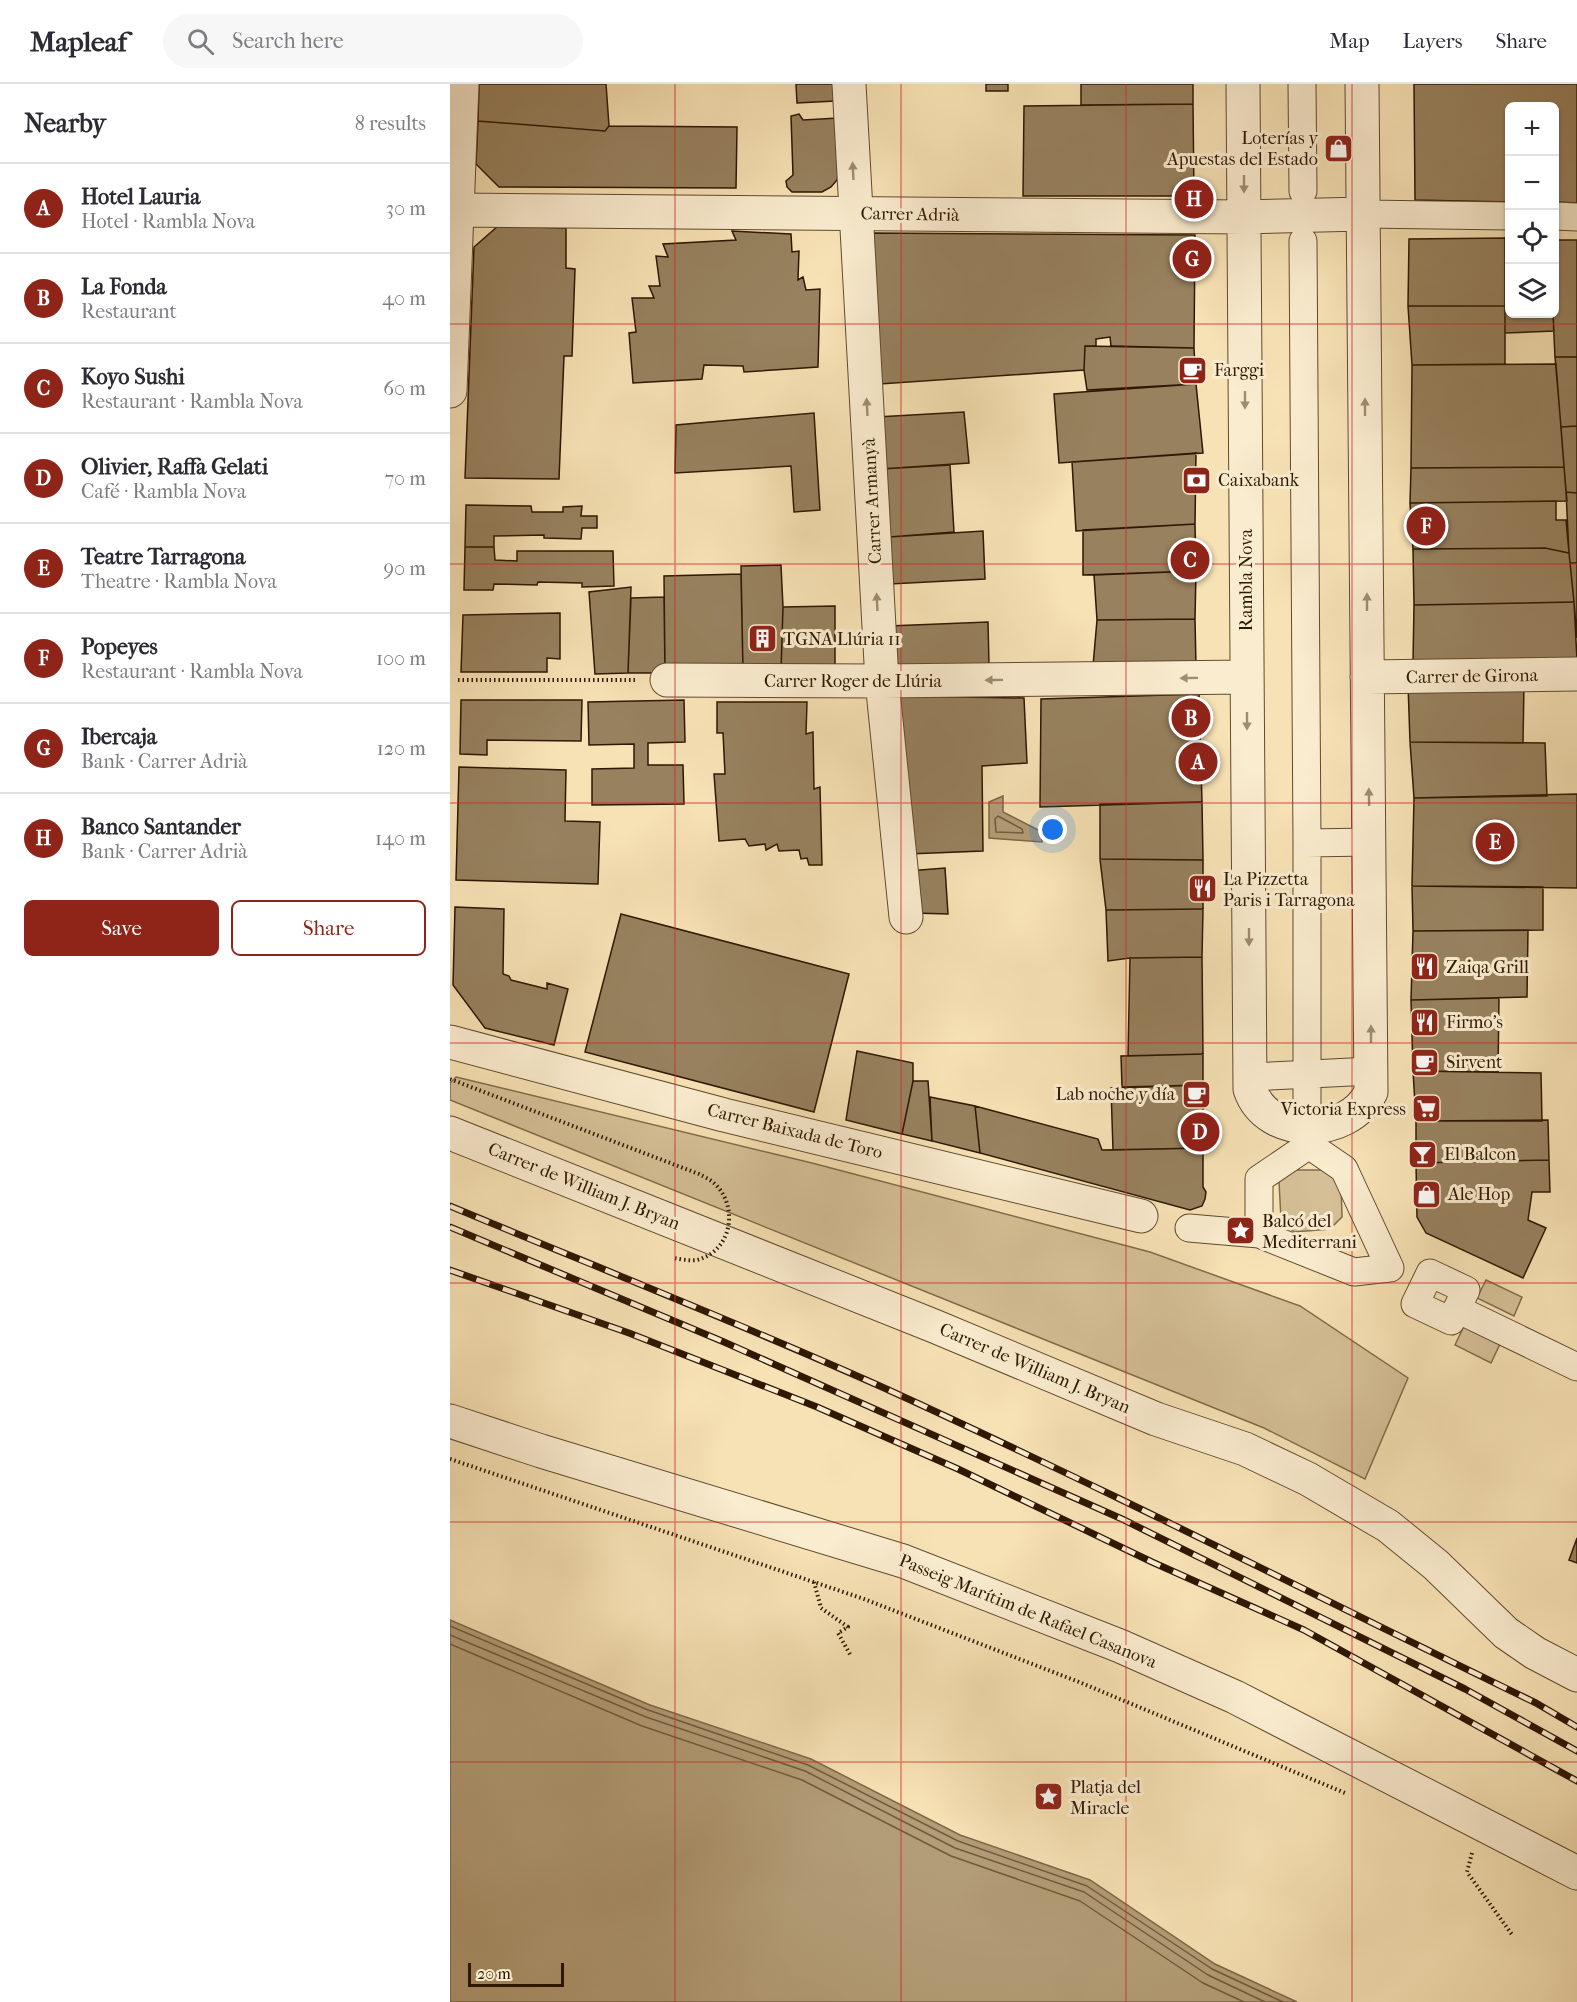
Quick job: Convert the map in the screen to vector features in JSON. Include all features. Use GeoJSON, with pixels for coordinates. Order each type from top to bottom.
{"type":"FeatureCollection","features":[{"type":"Feature","properties":{"kind":"street"},"geometry":{"type":"LineString","coordinates":[[450,391],[462,84]]}},
{"type":"Feature","properties":{"kind":"street","name":"Carrer Armanyà"},"geometry":{"type":"LineString","coordinates":[[849,84],[882,681],[906,917]]}},
{"type":"Feature","properties":{"kind":"street","name":"Rambla Nova"},"geometry":{"type":"LineString","coordinates":[[1243,84],[1250,1089],[1253,1099],[1278,1120],[1298,1127],[1319,1128],[1339,1122],[1357,1111],[1367,1101],[1371,1092],[1362,84]]}},
{"type":"Feature","properties":{"kind":"street"},"geometry":{"type":"LineString","coordinates":[[1302,84],[1303,191]]}},
{"type":"Feature","properties":{"kind":"street","name":"Carrer Adrià"},"geometry":{"type":"LineString","coordinates":[[458,210],[1244,217],[1363,214]]}},
{"type":"Feature","properties":{"kind":"street"},"geometry":{"type":"LineString","coordinates":[[1363,214],[1505,216]]}},
{"type":"Feature","properties":{"kind":"street"},"geometry":{"type":"LineString","coordinates":[[1559,216],[1577,217]]}},
{"type":"Feature","properties":{"kind":"street"},"geometry":{"type":"LineString","coordinates":[[1303,241],[1307,1127]]}},
{"type":"Feature","properties":{"kind":"street","name":"Carrer de Girona"},"geometry":{"type":"LineString","coordinates":[[1367,677],[1577,674]]}},
{"type":"Feature","properties":{"kind":"street","name":"Carrer Roger de Llúria"},"geometry":{"type":"LineString","coordinates":[[667,680],[882,681],[1247,677]]}},
{"type":"Feature","properties":{"kind":"street"},"geometry":{"type":"LineString","coordinates":[[1306,843],[1369,842]]}},
{"type":"Feature","properties":{"kind":"street","name":"Carrer Baixada de Toro"},"geometry":{"type":"LineString","coordinates":[[450,1042],[724,1115],[1141,1216]]}},
{"type":"Feature","properties":{"kind":"street"},"geometry":{"type":"LineString","coordinates":[[1250,1077],[1371,1071]]}},
{"type":"Feature","properties":{"kind":"street","name":"Carrer de William J. Bryan"},"geometry":{"type":"LineString","coordinates":[[450,1133],[934,1326],[1156,1419],[1245,1449],[1308,1479],[1388,1526],[1436,1565],[1506,1633],[1535,1653],[1577,1675]]}},
{"type":"Feature","properties":{"kind":"street"},"geometry":{"type":"LineString","coordinates":[[1259,1234],[1259,1179],[1309,1145],[1344,1169],[1390,1268]]}},
{"type":"Feature","properties":{"kind":"street"},"geometry":{"type":"LineString","coordinates":[[1190,1228],[1259,1234],[1354,1272],[1390,1268],[1424,1286],[1430,1273],[1466,1290],[1456,1309],[1570,1359]]}},
{"type":"Feature","properties":{"kind":"street","name":"Passeig Marítim de Rafael Casanova"},"geometry":{"type":"LineString","coordinates":[[450,1421],[541,1451],[903,1560],[1120,1646],[1236,1697],[1577,1873]]}},
{"type":"Feature","properties":{"kind":"path"},"geometry":{"type":"LineString","coordinates":[[458,680],[667,680]]}},
{"type":"Feature","properties":{"kind":"path"},"geometry":{"type":"LineString","coordinates":[[450,1079],[699,1174],[714,1182],[728,1210],[730,1222],[727,1235],[719,1246],[697,1260],[673,1258]]}},
{"type":"Feature","properties":{"kind":"path"},"geometry":{"type":"LineString","coordinates":[[450,1459],[864,1599],[1079,1682],[1347,1794]]}},
{"type":"Feature","properties":{"kind":"path"},"geometry":{"type":"LineString","coordinates":[[814,1582],[821,1608],[848,1627],[838,1633],[851,1656]]}},
{"type":"Feature","properties":{"kind":"path"},"geometry":{"type":"LineString","coordinates":[[1464,1848],[1482,1858]]}},
{"type":"Feature","properties":{"kind":"path"},"geometry":{"type":"LineString","coordinates":[[1472,1853],[1467,1872],[1513,1936]]}},
{"type":"Feature","properties":{"kind":"shaded area"},"geometry":{"type":"Polygon","coordinates":[[[456,1077],[812,1163],[1150,1252],[1300,1306],[1408,1378],[1365,1479],[1264,1428],[450,1100],[450,1083],[456,1077]]]}},
{"type":"Feature","properties":{"kind":"shaded area"},"geometry":{"type":"Polygon","coordinates":[[[1291,1170],[1332,1170],[1341,1183],[1342,1217],[1330,1229],[1294,1232],[1281,1219],[1279,1182],[1291,1170]]]}},
{"type":"Feature","properties":{"kind":"shaded area"},"geometry":{"type":"Polygon","coordinates":[[[1486,1280],[1522,1297],[1514,1316],[1477,1298],[1486,1280]]]}},
{"type":"Feature","properties":{"kind":"shaded area"},"geometry":{"type":"Polygon","coordinates":[[[1464,1326],[1500,1344],[1491,1363],[1455,1345],[1464,1326]]]}},
{"type":"Feature","properties":{"kind":"water"},"geometry":{"type":"Polygon","coordinates":[[[1003,796],[1003,812],[1042,832],[1042,842],[989,838],[989,802],[1003,796]]]}},
{"type":"Feature","properties":{"kind":"water"},"geometry":{"type":"Polygon","coordinates":[[[450,1620],[650,1705],[811,1759],[960,1835],[1090,1880],[1215,1964],[1297,2002],[450,2002],[450,1620]]]}},
{"type":"Feature","properties":{"kind":"building"},"geometry":{"type":"Polygon","coordinates":[[[479,84],[606,84],[609,126],[605,131],[478,121],[479,84]]]}},
{"type":"Feature","properties":{"kind":"building"},"geometry":{"type":"Polygon","coordinates":[[[796,84],[834,84],[835,101],[797,103],[796,84]]]}},
{"type":"Feature","properties":{"kind":"building"},"geometry":{"type":"Polygon","coordinates":[[[986,84],[1008,84],[1008,91],[986,91],[986,84]]]}},
{"type":"Feature","properties":{"kind":"building"},"geometry":{"type":"Polygon","coordinates":[[[1081,84],[1193,84],[1193,104],[1081,105],[1081,84]]]}},
{"type":"Feature","properties":{"kind":"building"},"geometry":{"type":"Polygon","coordinates":[[[1414,84],[1577,84],[1577,203],[1559,202],[1559,102],[1505,102],[1505,202],[1415,200],[1414,84]]]}},
{"type":"Feature","properties":{"kind":"building"},"geometry":{"type":"Polygon","coordinates":[[[1193,104],[1194,196],[1023,196],[1024,106],[1193,104]]]}},
{"type":"Feature","properties":{"kind":"building"},"geometry":{"type":"Polygon","coordinates":[[[799,114],[803,120],[838,118],[840,170],[837,180],[822,192],[792,192],[787,187],[786,181],[793,175],[791,116],[799,114]]]}},
{"type":"Feature","properties":{"kind":"building"},"geometry":{"type":"Polygon","coordinates":[[[478,121],[605,131],[609,126],[737,127],[736,188],[499,187],[476,164],[478,121]]]}},
{"type":"Feature","properties":{"kind":"building"},"geometry":{"type":"Polygon","coordinates":[[[498,226],[566,228],[566,268],[575,269],[572,356],[564,356],[559,479],[465,478],[474,247],[498,226]]]}},
{"type":"Feature","properties":{"kind":"building"},"geometry":{"type":"Polygon","coordinates":[[[732,231],[791,234],[792,252],[799,251],[798,280],[803,277],[806,290],[820,289],[818,367],[744,372],[743,366],[704,365],[702,379],[633,383],[629,333],[636,332],[632,298],[654,298],[649,286],[660,286],[656,256],[668,257],[663,244],[736,240],[732,231]]]}},
{"type":"Feature","properties":{"kind":"building"},"geometry":{"type":"Polygon","coordinates":[[[872,233],[1195,235],[1194,348],[1111,346],[1110,337],[1096,339],[1096,346],[1085,346],[1084,370],[880,384],[872,233]]]}},
{"type":"Feature","properties":{"kind":"building"},"geometry":{"type":"Polygon","coordinates":[[[1505,238],[1505,306],[1408,306],[1409,239],[1505,238]]]}},
{"type":"Feature","properties":{"kind":"building"},"geometry":{"type":"Polygon","coordinates":[[[1559,240],[1577,240],[1577,357],[1555,357],[1553,318],[1559,318],[1559,240]]]}},
{"type":"Feature","properties":{"kind":"building"},"geometry":{"type":"Polygon","coordinates":[[[1408,306],[1505,306],[1505,364],[1412,365],[1408,306]]]}},
{"type":"Feature","properties":{"kind":"building"},"geometry":{"type":"Polygon","coordinates":[[[1505,318],[1553,318],[1554,331],[1505,333],[1505,318]]]}},
{"type":"Feature","properties":{"kind":"building"},"geometry":{"type":"Polygon","coordinates":[[[1085,346],[1194,348],[1196,384],[1087,390],[1084,370],[1085,346]]]}},
{"type":"Feature","properties":{"kind":"building"},"geometry":{"type":"Polygon","coordinates":[[[1555,357],[1577,357],[1577,426],[1561,427],[1555,357]]]}},
{"type":"Feature","properties":{"kind":"building"},"geometry":{"type":"Polygon","coordinates":[[[1556,364],[1564,467],[1411,468],[1412,365],[1556,364]]]}},
{"type":"Feature","properties":{"kind":"building"},"geometry":{"type":"Polygon","coordinates":[[[1196,384],[1203,453],[1059,463],[1054,394],[1196,384]]]}},
{"type":"Feature","properties":{"kind":"building"},"geometry":{"type":"Polygon","coordinates":[[[964,412],[969,463],[881,469],[877,417],[964,412]]]}},
{"type":"Feature","properties":{"kind":"building"},"geometry":{"type":"Polygon","coordinates":[[[814,413],[820,510],[794,512],[791,466],[675,473],[676,425],[814,413]]]}},
{"type":"Feature","properties":{"kind":"building"},"geometry":{"type":"Polygon","coordinates":[[[1577,426],[1577,493],[1566,492],[1561,427],[1577,426]]]}},
{"type":"Feature","properties":{"kind":"building"},"geometry":{"type":"Polygon","coordinates":[[[1196,453],[1195,524],[1076,531],[1072,462],[1196,453]]]}},
{"type":"Feature","properties":{"kind":"building"},"geometry":{"type":"Polygon","coordinates":[[[950,465],[954,532],[889,537],[881,469],[950,465]]]}},
{"type":"Feature","properties":{"kind":"building"},"geometry":{"type":"Polygon","coordinates":[[[1564,467],[1567,501],[1410,503],[1411,468],[1564,467]]]}},
{"type":"Feature","properties":{"kind":"building"},"geometry":{"type":"Polygon","coordinates":[[[1566,492],[1577,493],[1577,563],[1570,563],[1566,492]]]}},
{"type":"Feature","properties":{"kind":"building"},"geometry":{"type":"Polygon","coordinates":[[[1556,501],[1556,520],[1566,520],[1569,553],[1545,548],[1413,549],[1410,503],[1556,501]]]}},
{"type":"Feature","properties":{"kind":"building"},"geometry":{"type":"Polygon","coordinates":[[[466,505],[531,506],[532,512],[563,512],[563,507],[582,506],[581,516],[597,516],[597,528],[582,528],[581,539],[544,538],[544,535],[494,536],[494,547],[465,547],[466,505]]]}},
{"type":"Feature","properties":{"kind":"building"},"geometry":{"type":"Polygon","coordinates":[[[1195,524],[1196,571],[1083,575],[1083,530],[1195,524]]]}},
{"type":"Feature","properties":{"kind":"building"},"geometry":{"type":"Polygon","coordinates":[[[983,531],[985,579],[890,584],[889,537],[983,531]]]}},
{"type":"Feature","properties":{"kind":"building"},"geometry":{"type":"Polygon","coordinates":[[[465,547],[494,547],[495,560],[517,561],[517,551],[613,551],[614,586],[582,587],[582,583],[538,582],[537,585],[494,584],[493,590],[464,590],[465,547]]]}},
{"type":"Feature","properties":{"kind":"building"},"geometry":{"type":"Polygon","coordinates":[[[1545,548],[1569,553],[1574,602],[1414,605],[1413,549],[1545,548]]]}},
{"type":"Feature","properties":{"kind":"building"},"geometry":{"type":"Polygon","coordinates":[[[1570,563],[1577,563],[1577,638],[1574,602],[1570,563]]]}},
{"type":"Feature","properties":{"kind":"building","name":"TGNA Llúria 11"},"geometry":{"type":"Polygon","coordinates":[[[781,565],[783,607],[781,671],[743,671],[741,566],[781,565]]]}},
{"type":"Feature","properties":{"kind":"building"},"geometry":{"type":"Polygon","coordinates":[[[1196,571],[1195,619],[1097,620],[1094,575],[1196,571]]]}},
{"type":"Feature","properties":{"kind":"building"},"geometry":{"type":"Polygon","coordinates":[[[741,574],[743,671],[665,673],[664,576],[741,574]]]}},
{"type":"Feature","properties":{"kind":"building"},"geometry":{"type":"Polygon","coordinates":[[[631,587],[628,673],[595,674],[589,592],[631,587]]]}},
{"type":"Feature","properties":{"kind":"building"},"geometry":{"type":"Polygon","coordinates":[[[664,597],[665,673],[628,673],[631,598],[664,597]]]}},
{"type":"Feature","properties":{"kind":"building"},"geometry":{"type":"Polygon","coordinates":[[[1574,602],[1577,660],[1413,662],[1414,605],[1574,602]]]}},
{"type":"Feature","properties":{"kind":"building"},"geometry":{"type":"Polygon","coordinates":[[[835,606],[835,671],[781,671],[783,607],[835,606]]]}},
{"type":"Feature","properties":{"kind":"building"},"geometry":{"type":"Polygon","coordinates":[[[560,613],[560,659],[547,658],[547,672],[461,672],[463,615],[560,613]]]}},
{"type":"Feature","properties":{"kind":"building"},"geometry":{"type":"Polygon","coordinates":[[[1195,619],[1196,667],[1093,666],[1097,620],[1195,619]]]}},
{"type":"Feature","properties":{"kind":"building"},"geometry":{"type":"Polygon","coordinates":[[[988,622],[989,665],[892,671],[889,626],[988,622]]]}},
{"type":"Feature","properties":{"kind":"building"},"geometry":{"type":"Polygon","coordinates":[[[1408,684],[1524,684],[1523,743],[1410,742],[1408,684]]]}},
{"type":"Feature","properties":{"kind":"building"},"geometry":{"type":"Polygon","coordinates":[[[1199,694],[1202,802],[1040,807],[1041,699],[1199,694]]]}},
{"type":"Feature","properties":{"kind":"building"},"geometry":{"type":"Polygon","coordinates":[[[897,696],[1024,698],[1027,763],[982,766],[983,851],[908,854],[897,696]]]}},
{"type":"Feature","properties":{"kind":"building"},"geometry":{"type":"Polygon","coordinates":[[[461,700],[582,700],[581,741],[487,740],[487,755],[460,754],[461,700]]]}},
{"type":"Feature","properties":{"kind":"building"},"geometry":{"type":"Polygon","coordinates":[[[684,700],[685,742],[648,743],[648,765],[683,765],[684,804],[592,805],[592,769],[634,768],[634,744],[589,745],[588,702],[684,700]]]}},
{"type":"Feature","properties":{"kind":"building"},"geometry":{"type":"Polygon","coordinates":[[[717,702],[807,702],[806,734],[813,732],[814,789],[820,787],[822,865],[809,865],[807,858],[801,859],[799,850],[779,851],[777,844],[766,850],[765,844],[749,846],[745,839],[719,841],[714,774],[725,774],[723,733],[717,733],[717,702]]]}},
{"type":"Feature","properties":{"kind":"building"},"geometry":{"type":"Polygon","coordinates":[[[1410,742],[1545,743],[1547,796],[1414,798],[1410,742]]]}},
{"type":"Feature","properties":{"kind":"building"},"geometry":{"type":"Polygon","coordinates":[[[459,767],[566,770],[565,821],[600,822],[598,884],[456,880],[459,767]]]}},
{"type":"Feature","properties":{"kind":"building"},"geometry":{"type":"Polygon","coordinates":[[[1577,794],[1577,888],[1412,886],[1414,798],[1577,794]]]}},
{"type":"Feature","properties":{"kind":"building"},"geometry":{"type":"Polygon","coordinates":[[[1202,802],[1203,860],[1100,859],[1100,804],[1202,802]]]}},
{"type":"Feature","properties":{"kind":"building"},"geometry":{"type":"Polygon","coordinates":[[[1100,859],[1203,860],[1203,909],[1106,910],[1100,859]]]}},
{"type":"Feature","properties":{"kind":"building"},"geometry":{"type":"Polygon","coordinates":[[[945,868],[948,914],[914,913],[908,871],[945,868]]]}},
{"type":"Feature","properties":{"kind":"building"},"geometry":{"type":"Polygon","coordinates":[[[1412,886],[1543,887],[1543,930],[1413,931],[1412,886]]]}},
{"type":"Feature","properties":{"kind":"building"},"geometry":{"type":"Polygon","coordinates":[[[455,907],[504,909],[503,974],[509,976],[511,980],[547,989],[547,983],[568,989],[554,1045],[485,1028],[453,985],[455,907]]]}},
{"type":"Feature","properties":{"kind":"building"},"geometry":{"type":"Polygon","coordinates":[[[1203,909],[1202,957],[1130,958],[1108,961],[1106,910],[1203,909]]]}},
{"type":"Feature","properties":{"kind":"building"},"geometry":{"type":"Polygon","coordinates":[[[621,914],[849,974],[814,1112],[585,1052],[621,914]]]}},
{"type":"Feature","properties":{"kind":"building"},"geometry":{"type":"Polygon","coordinates":[[[1528,930],[1527,997],[1411,1000],[1413,931],[1528,930]]]}},
{"type":"Feature","properties":{"kind":"building"},"geometry":{"type":"Polygon","coordinates":[[[1202,957],[1203,1054],[1128,1056],[1130,958],[1202,957]]]}},
{"type":"Feature","properties":{"kind":"building"},"geometry":{"type":"Polygon","coordinates":[[[1499,998],[1498,1072],[1413,1071],[1411,1000],[1499,998]]]}},
{"type":"Feature","properties":{"kind":"building"},"geometry":{"type":"Polygon","coordinates":[[[857,1051],[913,1063],[913,1081],[902,1134],[846,1120],[857,1051]]]}},
{"type":"Feature","properties":{"kind":"building"},"geometry":{"type":"Polygon","coordinates":[[[1203,1054],[1203,1085],[1122,1087],[1121,1056],[1203,1054]]]}},
{"type":"Feature","properties":{"kind":"building"},"geometry":{"type":"Polygon","coordinates":[[[1413,1071],[1541,1073],[1542,1121],[1416,1121],[1413,1071]]]}},
{"type":"Feature","properties":{"kind":"building"},"geometry":{"type":"Polygon","coordinates":[[[913,1081],[928,1081],[932,1141],[902,1134],[913,1081]]]}},
{"type":"Feature","properties":{"kind":"building"},"geometry":{"type":"Polygon","coordinates":[[[1203,1085],[1203,1148],[1113,1150],[1111,1088],[1203,1085]]]}},
{"type":"Feature","properties":{"kind":"building"},"geometry":{"type":"Polygon","coordinates":[[[930,1097],[975,1106],[980,1153],[932,1141],[930,1097]]]}},
{"type":"Feature","properties":{"kind":"building"},"geometry":{"type":"Polygon","coordinates":[[[975,1106],[1098,1139],[1102,1150],[1203,1148],[1205,1199],[1202,1206],[1190,1210],[980,1153],[975,1106]]]}},
{"type":"Feature","properties":{"kind":"building"},"geometry":{"type":"Polygon","coordinates":[[[1548,1120],[1549,1160],[1416,1163],[1416,1121],[1548,1120]]]}},
{"type":"Feature","properties":{"kind":"building"},"geometry":{"type":"Polygon","coordinates":[[[1549,1160],[1550,1192],[1532,1192],[1528,1220],[1546,1228],[1523,1278],[1426,1233],[1417,1217],[1416,1163],[1549,1160]]]}},
{"type":"Feature","properties":{"kind":"building"},"geometry":{"type":"Polygon","coordinates":[[[1577,1538],[1577,1563],[1569,1560],[1577,1538]]]}},
{"type":"Feature","properties":{"kind":"railway"},"geometry":{"type":"LineString","coordinates":[[450,1206],[882,1387],[1128,1503],[1536,1703],[1577,1727]]}},
{"type":"Feature","properties":{"kind":"railway"},"geometry":{"type":"LineString","coordinates":[[450,1227],[724,1342],[1122,1519],[1465,1689],[1577,1751]]}},
{"type":"Feature","properties":{"kind":"railway"},"geometry":{"type":"LineString","coordinates":[[450,1270],[629,1333],[817,1407],[958,1469],[1152,1562],[1304,1630],[1577,1781]]}},
{"type":"Feature","properties":{"kind":"place","name":"Loterías y Apuestas del Estado"},"geometry":{"type":"Point","coordinates":[1339,148]}},
{"type":"Feature","properties":{"kind":"place","name":"Banco Santander"},"geometry":{"type":"Point","coordinates":[1194,199]}},
{"type":"Feature","properties":{"kind":"place","name":"Ibercaja"},"geometry":{"type":"Point","coordinates":[1192,259]}},
{"type":"Feature","properties":{"kind":"place","name":"Farggi"},"geometry":{"type":"Point","coordinates":[1193,370]}},
{"type":"Feature","properties":{"kind":"place","name":"Caixabank"},"geometry":{"type":"Point","coordinates":[1197,480]}},
{"type":"Feature","properties":{"kind":"place","name":"Popeyes"},"geometry":{"type":"Point","coordinates":[1426,526]}},
{"type":"Feature","properties":{"kind":"place","name":"Koyo Sushi"},"geometry":{"type":"Point","coordinates":[1190,560]}},
{"type":"Feature","properties":{"kind":"place","name":"TGNA Llúria 11"},"geometry":{"type":"Point","coordinates":[762,639]}},
{"type":"Feature","properties":{"kind":"place","name":"La Fonda"},"geometry":{"type":"Point","coordinates":[1191,718]}},
{"type":"Feature","properties":{"kind":"place","name":"Hotel Lauria"},"geometry":{"type":"Point","coordinates":[1198,762]}},
{"type":"Feature","properties":{"kind":"place","name":"Teatre Tarragona"},"geometry":{"type":"Point","coordinates":[1495,842]}},
{"type":"Feature","properties":{"kind":"place","name":"La Pizzetta Paris i Tarragona"},"geometry":{"type":"Point","coordinates":[1202,889]}},
{"type":"Feature","properties":{"kind":"place","name":"Zaiqa Grill"},"geometry":{"type":"Point","coordinates":[1425,967]}},
{"type":"Feature","properties":{"kind":"place","name":"Firmo's"},"geometry":{"type":"Point","coordinates":[1425,1022]}},
{"type":"Feature","properties":{"kind":"place","name":"Sirvent"},"geometry":{"type":"Point","coordinates":[1425,1062]}},
{"type":"Feature","properties":{"kind":"place","name":"Lab noche y día"},"geometry":{"type":"Point","coordinates":[1196,1094]}},
{"type":"Feature","properties":{"kind":"place","name":"Victoria Express"},"geometry":{"type":"Point","coordinates":[1427,1109]}},
{"type":"Feature","properties":{"kind":"place","name":"Olivier, Raffa Gelati"},"geometry":{"type":"Point","coordinates":[1200,1132]}},
{"type":"Feature","properties":{"kind":"place","name":"El Balcon"},"geometry":{"type":"Point","coordinates":[1423,1154]}},
{"type":"Feature","properties":{"kind":"place","name":"Ale Hop"},"geometry":{"type":"Point","coordinates":[1427,1194]}},
{"type":"Feature","properties":{"kind":"place","name":"Balcó del Mediterrani"},"geometry":{"type":"Point","coordinates":[1241,1231]}},
{"type":"Feature","properties":{"kind":"place","name":"Platja del Miracle"},"geometry":{"type":"Point","coordinates":[1049,1797]}}]}
